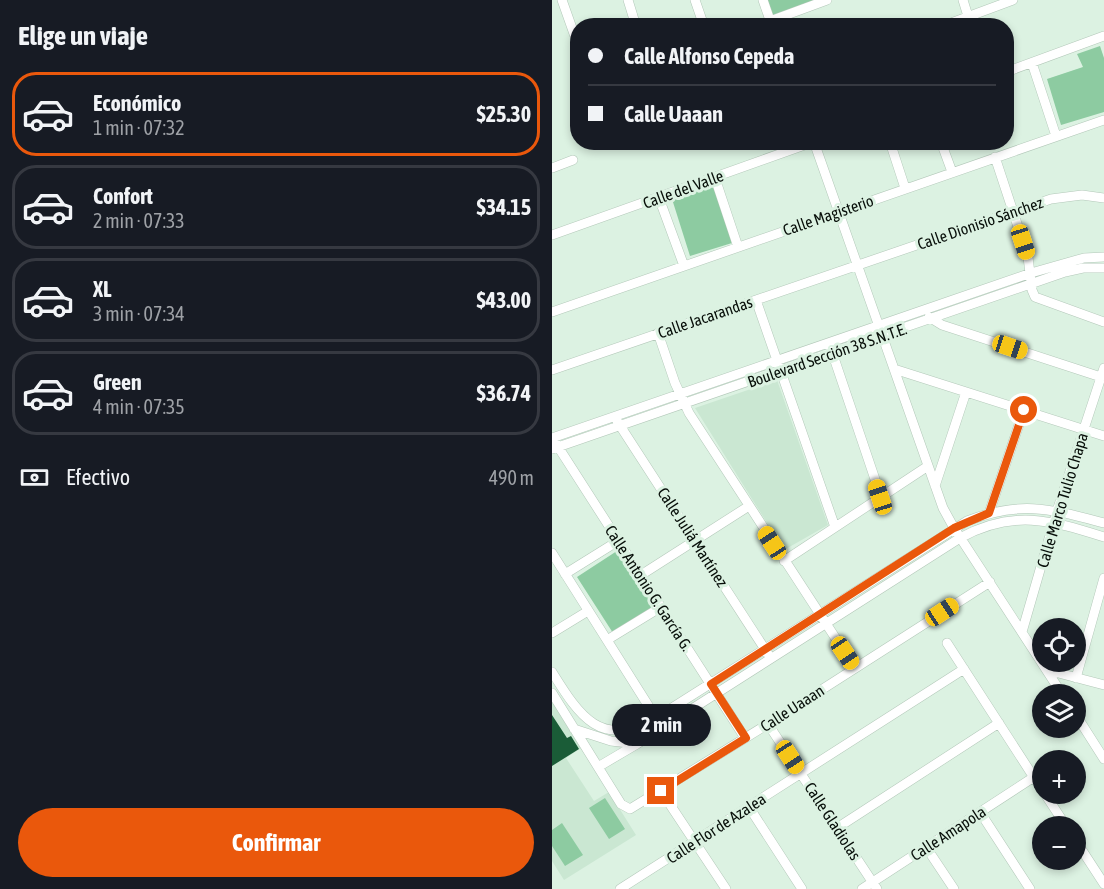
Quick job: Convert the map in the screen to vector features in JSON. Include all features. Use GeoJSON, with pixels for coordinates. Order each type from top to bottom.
{"type":"FeatureCollection","features":[{"type":"Feature","properties":{"kind":"street"},"geometry":{"type":"LineString","coordinates":[[561,0],[570,24]]}},
{"type":"Feature","properties":{"kind":"street"},"geometry":{"type":"LineString","coordinates":[[628,0],[634,18]]}},
{"type":"Feature","properties":{"kind":"street"},"geometry":{"type":"LineString","coordinates":[[695,0],[701,18]]}},
{"type":"Feature","properties":{"kind":"street"},"geometry":{"type":"LineString","coordinates":[[763,0],[769,18]]}},
{"type":"Feature","properties":{"kind":"street"},"geometry":{"type":"LineString","coordinates":[[783,18],[827,0]]}},
{"type":"Feature","properties":{"kind":"street"},"geometry":{"type":"LineString","coordinates":[[963,0],[969,18]]}},
{"type":"Feature","properties":{"kind":"street"},"geometry":{"type":"LineString","coordinates":[[976,18],[1013,0]]}},
{"type":"Feature","properties":{"kind":"street"},"geometry":{"type":"LineString","coordinates":[[1014,69],[1104,38]]}},
{"type":"Feature","properties":{"kind":"street"},"geometry":{"type":"LineString","coordinates":[[1032,63],[1056,136]]}},
{"type":"Feature","properties":{"kind":"street","name":"Calle Magisterio"},"geometry":{"type":"LineString","coordinates":[[552,312],[1104,120]]}},
{"type":"Feature","properties":{"kind":"street","name":"Calle del Valle"},"geometry":{"type":"LineString","coordinates":[[552,235],[792,150]]}},
{"type":"Feature","properties":{"kind":"street"},"geometry":{"type":"LineString","coordinates":[[817,150],[935,486],[960,538],[1032,647]]}},
{"type":"Feature","properties":{"kind":"street"},"geometry":{"type":"LineString","coordinates":[[893,150],[905,188]]}},
{"type":"Feature","properties":{"kind":"street"},"geometry":{"type":"LineString","coordinates":[[944,150],[952,172]]}},
{"type":"Feature","properties":{"kind":"street"},"geometry":{"type":"LineString","coordinates":[[994,157],[1028,257],[1032,294],[1038,299],[1104,322]]}},
{"type":"Feature","properties":{"kind":"street"},"geometry":{"type":"LineString","coordinates":[[552,168],[573,160]]}},
{"type":"Feature","properties":{"kind":"street"},"geometry":{"type":"LineString","coordinates":[[715,178],[738,247]]}},
{"type":"Feature","properties":{"kind":"street","name":"Calle Dionisio Sánchez"},"geometry":{"type":"LineString","coordinates":[[859,266],[1061,196],[1082,195],[1104,198]]}},
{"type":"Feature","properties":{"kind":"street"},"geometry":{"type":"LineString","coordinates":[[659,198],[684,266]]}},
{"type":"Feature","properties":{"kind":"street","name":"Boulevard Sección 38 S.N.T.E."},"geometry":{"type":"LineString","coordinates":[[554,443],[620,425],[777,360],[829,343],[932,319],[1073,260],[1104,257]]}},
{"type":"Feature","properties":{"kind":"street","name":"Calle Jacarandas"},"geometry":{"type":"LineString","coordinates":[[552,370],[859,266]]}},
{"type":"Feature","properties":{"kind":"street","name":"Boulevard Sección 38 S.N.T.E."},"geometry":{"type":"LineString","coordinates":[[554,443],[614,417],[781,371],[833,353],[923,311],[1031,278],[1083,268],[1104,268]]}},
{"type":"Feature","properties":{"kind":"street"},"geometry":{"type":"LineString","coordinates":[[756,300],[835,527]]}},
{"type":"Feature","properties":{"kind":"street"},"geometry":{"type":"LineString","coordinates":[[923,311],[942,325],[1102,373]]}},
{"type":"Feature","properties":{"kind":"street"},"geometry":{"type":"LineString","coordinates":[[658,333],[682,399],[784,561],[855,668]]}},
{"type":"Feature","properties":{"kind":"street"},"geometry":{"type":"LineString","coordinates":[[829,343],[880,497]]}},
{"type":"Feature","properties":{"kind":"street"},"geometry":{"type":"LineString","coordinates":[[894,369],[1104,436]]}},
{"type":"Feature","properties":{"kind":"street","name":"Calle Marco Tulio Chapa"},"geometry":{"type":"LineString","coordinates":[[1022,632],[1057,511],[1102,373]]}},
{"type":"Feature","properties":{"kind":"street"},"geometry":{"type":"LineString","coordinates":[[935,486],[966,392]]}},
{"type":"Feature","properties":{"kind":"street"},"geometry":{"type":"LineString","coordinates":[[989,513],[1024,410]]}},
{"type":"Feature","properties":{"kind":"street","name":"Calle Juliá Martínez"},"geometry":{"type":"LineString","coordinates":[[614,417],[771,658]]}},
{"type":"Feature","properties":{"kind":"street","name":"Calle Antonio G. García G."},"geometry":{"type":"LineString","coordinates":[[554,443],[746,738]]}},
{"type":"Feature","properties":{"kind":"street"},"geometry":{"type":"LineString","coordinates":[[784,561],[928,466]]}},
{"type":"Feature","properties":{"kind":"street"},"geometry":{"type":"LineString","coordinates":[[641,575],[749,506]]}},
{"type":"Feature","properties":{"kind":"street"},"geometry":{"type":"LineString","coordinates":[[552,672],[576,709],[587,720],[611,730],[631,729],[656,718],[711,684],[954,528],[989,513],[1026,508],[1057,511],[1104,523]]}},
{"type":"Feature","properties":{"kind":"street"},"geometry":{"type":"LineString","coordinates":[[552,693],[598,767],[960,538],[985,526],[1028,519],[1054,522],[1104,537]]}},
{"type":"Feature","properties":{"kind":"street"},"geometry":{"type":"LineString","coordinates":[[566,574],[618,541]]}},
{"type":"Feature","properties":{"kind":"street"},"geometry":{"type":"LineString","coordinates":[[552,553],[662,727]]}},
{"type":"Feature","properties":{"kind":"street"},"geometry":{"type":"LineString","coordinates":[[1076,678],[1104,578]]}},
{"type":"Feature","properties":{"kind":"street","name":"Calle Uaaan"},"geometry":{"type":"LineString","coordinates":[[598,767],[623,807],[634,808],[990,582]]}},
{"type":"Feature","properties":{"kind":"street"},"geometry":{"type":"LineString","coordinates":[[607,640],[661,607]]}},
{"type":"Feature","properties":{"kind":"street"},"geometry":{"type":"LineString","coordinates":[[552,633],[588,610]]}},
{"type":"Feature","properties":{"kind":"street"},"geometry":{"type":"LineString","coordinates":[[947,643],[1032,774]]}},
{"type":"Feature","properties":{"kind":"street","name":"Calle Flor de Azalea"},"geometry":{"type":"LineString","coordinates":[[620,889],[964,669]]}},
{"type":"Feature","properties":{"kind":"street"},"geometry":{"type":"LineString","coordinates":[[1054,672],[1104,685]]}},
{"type":"Feature","properties":{"kind":"street"},"geometry":{"type":"LineString","coordinates":[[837,828],[999,723]]}},
{"type":"Feature","properties":{"kind":"street","name":"Calle Gladiolas"},"geometry":{"type":"LineString","coordinates":[[768,724],[875,886]]}},
{"type":"Feature","properties":{"kind":"street"},"geometry":{"type":"LineString","coordinates":[[574,729],[611,741],[637,744]]}},
{"type":"Feature","properties":{"kind":"street"},"geometry":{"type":"LineString","coordinates":[[1086,729],[1104,759]]}},
{"type":"Feature","properties":{"kind":"street","name":"Calle Amapola"},"geometry":{"type":"LineString","coordinates":[[862,889],[875,886],[926,847],[1032,778]]}},
{"type":"Feature","properties":{"kind":"street"},"geometry":{"type":"LineString","coordinates":[[661,791],[726,889]]}},
{"type":"Feature","properties":{"kind":"street"},"geometry":{"type":"LineString","coordinates":[[749,807],[802,889]]}},
{"type":"Feature","properties":{"kind":"street"},"geometry":{"type":"LineString","coordinates":[[981,812],[1030,889]]}},
{"type":"Feature","properties":{"kind":"street"},"geometry":{"type":"LineString","coordinates":[[926,847],[954,889]]}},
{"type":"Feature","properties":{"kind":"street"},"geometry":{"type":"LineString","coordinates":[[1086,856],[1104,884]]}},
{"type":"Feature","properties":{"kind":"shaded area"},"geometry":{"type":"Polygon","coordinates":[[[777,380],[828,525],[784,550],[695,408],[777,380]]]}},
{"type":"Feature","properties":{"kind":"shaded area"},"geometry":{"type":"Polygon","coordinates":[[[552,702],[581,748],[566,758],[594,801],[609,792],[636,835],[564,880],[552,861],[552,702]]]}},
{"type":"Feature","properties":{"kind":"green space"},"geometry":{"type":"Polygon","coordinates":[[[767,0],[815,0],[773,16],[767,0]]]}},
{"type":"Feature","properties":{"kind":"green space"},"geometry":{"type":"Polygon","coordinates":[[[1100,46],[1104,58],[1104,112],[1061,125],[1047,79],[1083,67],[1077,54],[1100,46]]]}},
{"type":"Feature","properties":{"kind":"green space"},"geometry":{"type":"Polygon","coordinates":[[[714,186],[732,243],[690,256],[672,199],[714,186]]]}},
{"type":"Feature","properties":{"kind":"green space"},"geometry":{"type":"Polygon","coordinates":[[[620,549],[657,605],[613,633],[577,577],[620,549]]]}},
{"type":"Feature","properties":{"kind":"green space"},"geometry":{"type":"Polygon","coordinates":[[[605,798],[625,829],[609,839],[589,808],[605,798]]]}},
{"type":"Feature","properties":{"kind":"green space"},"geometry":{"type":"Polygon","coordinates":[[[562,823],[583,855],[565,866],[552,846],[552,830],[562,823]]]}},
{"type":"Feature","properties":{"kind":"building"},"geometry":{"type":"Polygon","coordinates":[[[552,715],[567,738],[571,736],[579,749],[552,766],[552,715]]]}},
{"type":"Feature","properties":{"kind":"route"},"geometry":{"type":"LineString","coordinates":[[661,791],[746,738],[711,684],[954,528],[989,513],[1024,410]]}}]}
